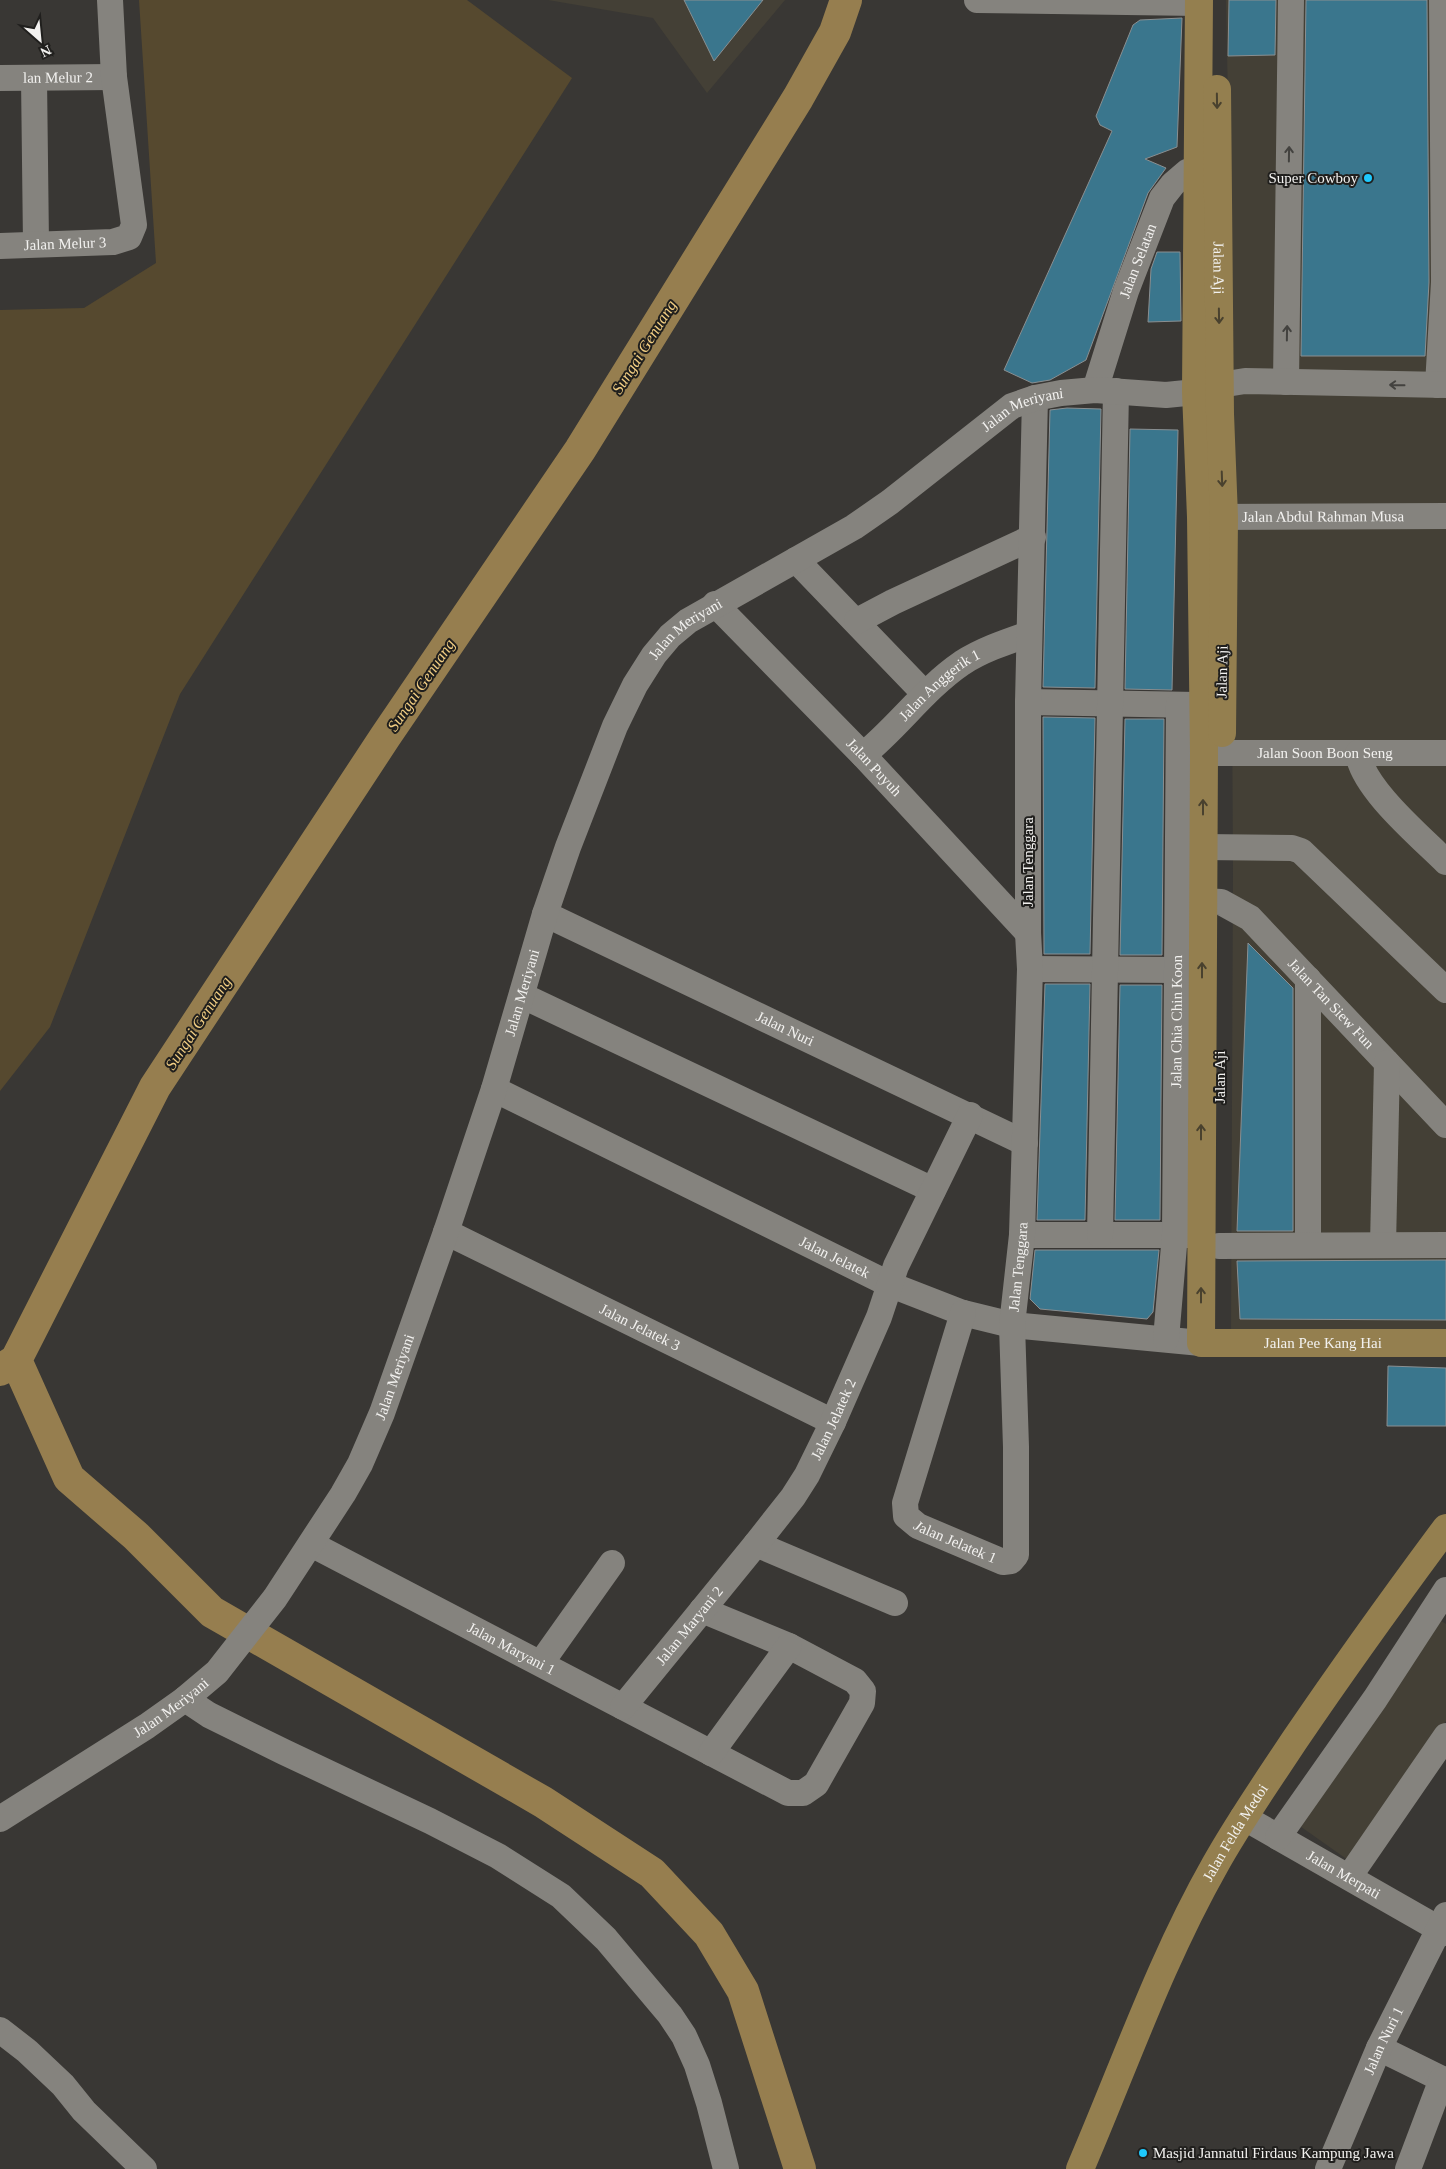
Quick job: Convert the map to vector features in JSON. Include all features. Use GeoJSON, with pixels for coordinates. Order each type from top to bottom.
{"type":"FeatureCollection","features":[{"type":"Feature","properties":{"kind":"main road","name":"Jalan Aji"},"geometry":{"type":"LineString","coordinates":[[1204,1],[1208,164],[1208,388],[1213,517],[1201,705],[1213,752],[1212,901],[1198,1238],[1210,1344]]}},
{"type":"Feature","properties":{"kind":"main road","name":"Jalan Pee Kang Hai"},"geometry":{"type":"LineString","coordinates":[[1210,1344],[1446,1343]]}},
{"type":"Feature","properties":{"kind":"main road","name":"Jalan Felda Medoi"},"geometry":{"type":"LineString","coordinates":[[1080,2169],[1136,2030],[1183,1927],[1243,1816],[1315,1710],[1446,1528]]}},
{"type":"Feature","properties":{"kind":"street"},"geometry":{"type":"LineString","coordinates":[[110,0],[114,77]]}},
{"type":"Feature","properties":{"kind":"street"},"geometry":{"type":"LineString","coordinates":[[977,0],[1204,1]]}},
{"type":"Feature","properties":{"kind":"street"},"geometry":{"type":"LineString","coordinates":[[1286,382],[1291,0]]}},
{"type":"Feature","properties":{"kind":"street"},"geometry":{"type":"LineString","coordinates":[[1442,0],[1445,282],[1442,385]]}},
{"type":"Feature","properties":{"kind":"street","name":"lan Melur 2"},"geometry":{"type":"LineString","coordinates":[[0,78],[114,77]]}},
{"type":"Feature","properties":{"kind":"street","name":"Jalan Melur 3"},"geometry":{"type":"LineString","coordinates":[[0,246],[113,242],[129,237],[134,224],[114,77]]}},
{"type":"Feature","properties":{"kind":"street"},"geometry":{"type":"LineString","coordinates":[[34,78],[36,244]]}},
{"type":"Feature","properties":{"kind":"street","name":"Jalan Selatan"},"geometry":{"type":"LineString","coordinates":[[1100,1234],[1110,704],[1105,390],[1126,290],[1162,198],[1173,184],[1208,164]]}},
{"type":"Feature","properties":{"kind":"street","name":"Jalan Meriyani"},"geometry":{"type":"LineString","coordinates":[[0,1819],[107,1752],[185,1699],[217,1672],[275,1598],[343,1494],[370,1440],[399,1367],[494,1089],[523,996],[545,914],[615,726],[635,684],[654,655],[670,636],[688,621],[715,604],[854,527],[890,502],[1012,406],[1035,398],[1105,390],[1166,395],[1244,381],[1442,385]]}},
{"type":"Feature","properties":{"kind":"street","name":"Jalan Tenggara"},"geometry":{"type":"LineString","coordinates":[[1012,1325],[1022,1235],[1030,969],[1028,933],[1028,702],[1035,398]]}},
{"type":"Feature","properties":{"kind":"street","name":"Jalan Abdul Rahman Musa"},"geometry":{"type":"LineString","coordinates":[[1213,517],[1446,516]]}},
{"type":"Feature","properties":{"kind":"street"},"geometry":{"type":"LineString","coordinates":[[857,621],[893,602],[1033,537]]}},
{"type":"Feature","properties":{"kind":"street"},"geometry":{"type":"LineString","coordinates":[[796,560],[926,694]]}},
{"type":"Feature","properties":{"kind":"street","name":"Jalan Puyuh"},"geometry":{"type":"LineString","coordinates":[[715,604],[863,756],[1028,933]]}},
{"type":"Feature","properties":{"kind":"street","name":"Jalan Anggerik 1"},"geometry":{"type":"LineString","coordinates":[[863,756],[926,694],[962,663],[987,650],[1029,634]]}},
{"type":"Feature","properties":{"kind":"street"},"geometry":{"type":"LineString","coordinates":[[1028,702],[1201,705]]}},
{"type":"Feature","properties":{"kind":"street","name":"Jalan Chia Chin Koon"},"geometry":{"type":"LineString","coordinates":[[1166,1339],[1198,1238],[1178,970],[1201,705]]}},
{"type":"Feature","properties":{"kind":"street","name":"Jalan Soon Boon Seng"},"geometry":{"type":"LineString","coordinates":[[1213,752],[1446,753]]}},
{"type":"Feature","properties":{"kind":"street"},"geometry":{"type":"LineString","coordinates":[[1358,754],[1359,766],[1371,785],[1446,862]]}},
{"type":"Feature","properties":{"kind":"street"},"geometry":{"type":"LineString","coordinates":[[1212,847],[1292,848],[1301,851],[1446,990]]}},
{"type":"Feature","properties":{"kind":"street","name":"Jalan Tan Siew Fun"},"geometry":{"type":"LineString","coordinates":[[1212,901],[1250,918],[1446,1125]]}},
{"type":"Feature","properties":{"kind":"street","name":"Jalan Nuri"},"geometry":{"type":"LineString","coordinates":[[545,914],[970,1115],[1025,1143]]}},
{"type":"Feature","properties":{"kind":"street"},"geometry":{"type":"LineString","coordinates":[[1030,969],[1178,970]]}},
{"type":"Feature","properties":{"kind":"street"},"geometry":{"type":"LineString","coordinates":[[1308,979],[1308,1245]]}},
{"type":"Feature","properties":{"kind":"street"},"geometry":{"type":"LineString","coordinates":[[523,996],[933,1190]]}},
{"type":"Feature","properties":{"kind":"street"},"geometry":{"type":"LineString","coordinates":[[1382,1245],[1387,1063]]}},
{"type":"Feature","properties":{"kind":"street","name":"Jalan Jelatek"},"geometry":{"type":"LineString","coordinates":[[494,1089],[891,1285],[963,1313],[1012,1325],[1210,1344]]}},
{"type":"Feature","properties":{"kind":"street","name":"Jalan Jelatek 2"},"geometry":{"type":"LineString","coordinates":[[756,1544],[807,1475],[833,1422],[891,1285],[896,1266],[970,1115]]}},
{"type":"Feature","properties":{"kind":"street","name":"Jalan Jelatek 3"},"geometry":{"type":"LineString","coordinates":[[446,1232],[833,1422]]}},
{"type":"Feature","properties":{"kind":"street"},"geometry":{"type":"LineString","coordinates":[[1022,1235],[1100,1234],[1308,1245],[1446,1245]]}},
{"type":"Feature","properties":{"kind":"street","name":"Jalan Jelatek 1"},"geometry":{"type":"LineString","coordinates":[[963,1313],[905,1503],[906,1516],[918,1526],[1003,1562],[1011,1561],[1016,1555],[1016,1447],[1012,1325]]}},
{"type":"Feature","properties":{"kind":"street","name":"Jalan Maryani 1"},"geometry":{"type":"LineString","coordinates":[[311,1544],[788,1793],[803,1793],[816,1784],[862,1704],[863,1691],[855,1681],[789,1646]]}},
{"type":"Feature","properties":{"kind":"street"},"geometry":{"type":"LineString","coordinates":[[756,1544],[895,1603]]}},
{"type":"Feature","properties":{"kind":"street","name":"Jalan Maryani 2"},"geometry":{"type":"LineString","coordinates":[[624,1707],[756,1544]]}},
{"type":"Feature","properties":{"kind":"street"},"geometry":{"type":"LineString","coordinates":[[540,1664],[612,1563]]}},
{"type":"Feature","properties":{"kind":"street"},"geometry":{"type":"LineString","coordinates":[[1278,1837],[1442,1603]]}},
{"type":"Feature","properties":{"kind":"street"},"geometry":{"type":"LineString","coordinates":[[702,1610],[789,1646],[711,1753]]}},
{"type":"Feature","properties":{"kind":"street"},"geometry":{"type":"LineString","coordinates":[[185,1699],[209,1714],[284,1752],[490,1852],[562,1896],[606,1939],[670,2015],[684,2036],[700,2075],[726,2169]]}},
{"type":"Feature","properties":{"kind":"street"},"geometry":{"type":"LineString","coordinates":[[1349,1877],[1446,1736]]}},
{"type":"Feature","properties":{"kind":"street","name":"Jalan Merpati"},"geometry":{"type":"LineString","coordinates":[[1243,1816],[1349,1877],[1443,1925]]}},
{"type":"Feature","properties":{"kind":"street","name":"Jalan Nuri 1"},"geometry":{"type":"LineString","coordinates":[[1328,2169],[1379,2048],[1443,1925]]}},
{"type":"Feature","properties":{"kind":"street"},"geometry":{"type":"LineString","coordinates":[[0,2030],[63,2085],[84,2111],[144,2169]]}},
{"type":"Feature","properties":{"kind":"street"},"geometry":{"type":"LineString","coordinates":[[1379,2048],[1444,2080],[1412,2167]]}},
{"type":"Feature","properties":{"kind":"shaded area"},"geometry":{"type":"Polygon","coordinates":[[[139,0],[467,0],[572,78],[180,694],[50,1027],[0,1091],[0,310],[84,308],[156,263],[139,0]]]}},
{"type":"Feature","properties":{"kind":"shaded area"},"geometry":{"type":"Polygon","coordinates":[[[548,0],[785,0],[707,93],[653,18],[548,0]]]}},
{"type":"Feature","properties":{"kind":"shaded area"},"geometry":{"type":"Polygon","coordinates":[[[1226,0],[1446,0],[1446,1330],[1231,1331],[1233,872],[1229,152],[1226,0]]]}},
{"type":"Feature","properties":{"kind":"shaded area"},"geometry":{"type":"Polygon","coordinates":[[[1441,1621],[1446,1624],[1446,1721],[1348,1860],[1297,1824],[1441,1621]]]}},
{"type":"Feature","properties":{"kind":"building"},"geometry":{"type":"Polygon","coordinates":[[[684,0],[763,0],[714,61],[684,0]]]}},
{"type":"Feature","properties":{"kind":"building"},"geometry":{"type":"Polygon","coordinates":[[[1229,0],[1276,0],[1275,55],[1228,56],[1229,0]]]}},
{"type":"Feature","properties":{"kind":"building","name":"Super Cowboy"},"geometry":{"type":"Polygon","coordinates":[[[1306,0],[1427,0],[1429,282],[1425,356],[1301,356],[1306,0]]]}},
{"type":"Feature","properties":{"kind":"building"},"geometry":{"type":"Polygon","coordinates":[[[1182,18],[1177,147],[1145,159],[1166,168],[1148,193],[1086,360],[1050,380],[1032,383],[1004,370],[1112,131],[1100,125],[1096,116],[1133,25],[1140,20],[1182,18]]]}},
{"type":"Feature","properties":{"kind":"building"},"geometry":{"type":"Polygon","coordinates":[[[1157,252],[1180,252],[1181,321],[1148,322],[1151,269],[1157,252]]]}},
{"type":"Feature","properties":{"kind":"building"},"geometry":{"type":"Polygon","coordinates":[[[1067,408],[1101,409],[1095,688],[1043,687],[1050,410],[1067,408]]]}},
{"type":"Feature","properties":{"kind":"building"},"geometry":{"type":"Polygon","coordinates":[[[1130,429],[1178,430],[1172,690],[1125,689],[1130,429]]]}},
{"type":"Feature","properties":{"kind":"building"},"geometry":{"type":"Polygon","coordinates":[[[1043,717],[1095,718],[1090,954],[1044,954],[1043,717]]]}},
{"type":"Feature","properties":{"kind":"building"},"geometry":{"type":"Polygon","coordinates":[[[1125,719],[1164,719],[1162,955],[1120,955],[1125,719]]]}},
{"type":"Feature","properties":{"kind":"building"},"geometry":{"type":"Polygon","coordinates":[[[1248,943],[1293,988],[1293,1231],[1237,1231],[1248,943]]]}},
{"type":"Feature","properties":{"kind":"building"},"geometry":{"type":"Polygon","coordinates":[[[1045,984],[1090,984],[1085,1220],[1037,1220],[1045,984]]]}},
{"type":"Feature","properties":{"kind":"building"},"geometry":{"type":"Polygon","coordinates":[[[1120,985],[1162,985],[1160,1220],[1115,1220],[1120,985]]]}},
{"type":"Feature","properties":{"kind":"building"},"geometry":{"type":"Polygon","coordinates":[[[1035,1250],[1159,1250],[1153,1312],[1147,1319],[1040,1309],[1030,1299],[1035,1250]]]}},
{"type":"Feature","properties":{"kind":"building"},"geometry":{"type":"Polygon","coordinates":[[[1446,1260],[1446,1320],[1240,1319],[1237,1261],[1446,1260]]]}},
{"type":"Feature","properties":{"kind":"building"},"geometry":{"type":"Polygon","coordinates":[[[1388,1366],[1446,1368],[1446,1426],[1387,1426],[1388,1366]]]}},
{"type":"Feature","properties":{"kind":"waterway","name":"Sungai Genuang"},"geometry":{"type":"LineString","coordinates":[[0,1370],[16,1360],[155,1087],[385,737],[580,450],[798,98],[835,32],[846,0]]}},
{"type":"Feature","properties":{"kind":"waterway"},"geometry":{"type":"LineString","coordinates":[[16,1360],[69,1478],[136,1536],[212,1612],[543,1802],[652,1873],[709,1934],[743,1991],[800,2169]]}},
{"type":"Feature","properties":{"kind":"place","name":"Super Cowboy"},"geometry":{"type":"Point","coordinates":[1368,178]}},
{"type":"Feature","properties":{"kind":"place","name":"Masjid Jannatul Firdaus Kampung Jawa"},"geometry":{"type":"Point","coordinates":[1143,2153]}}]}
